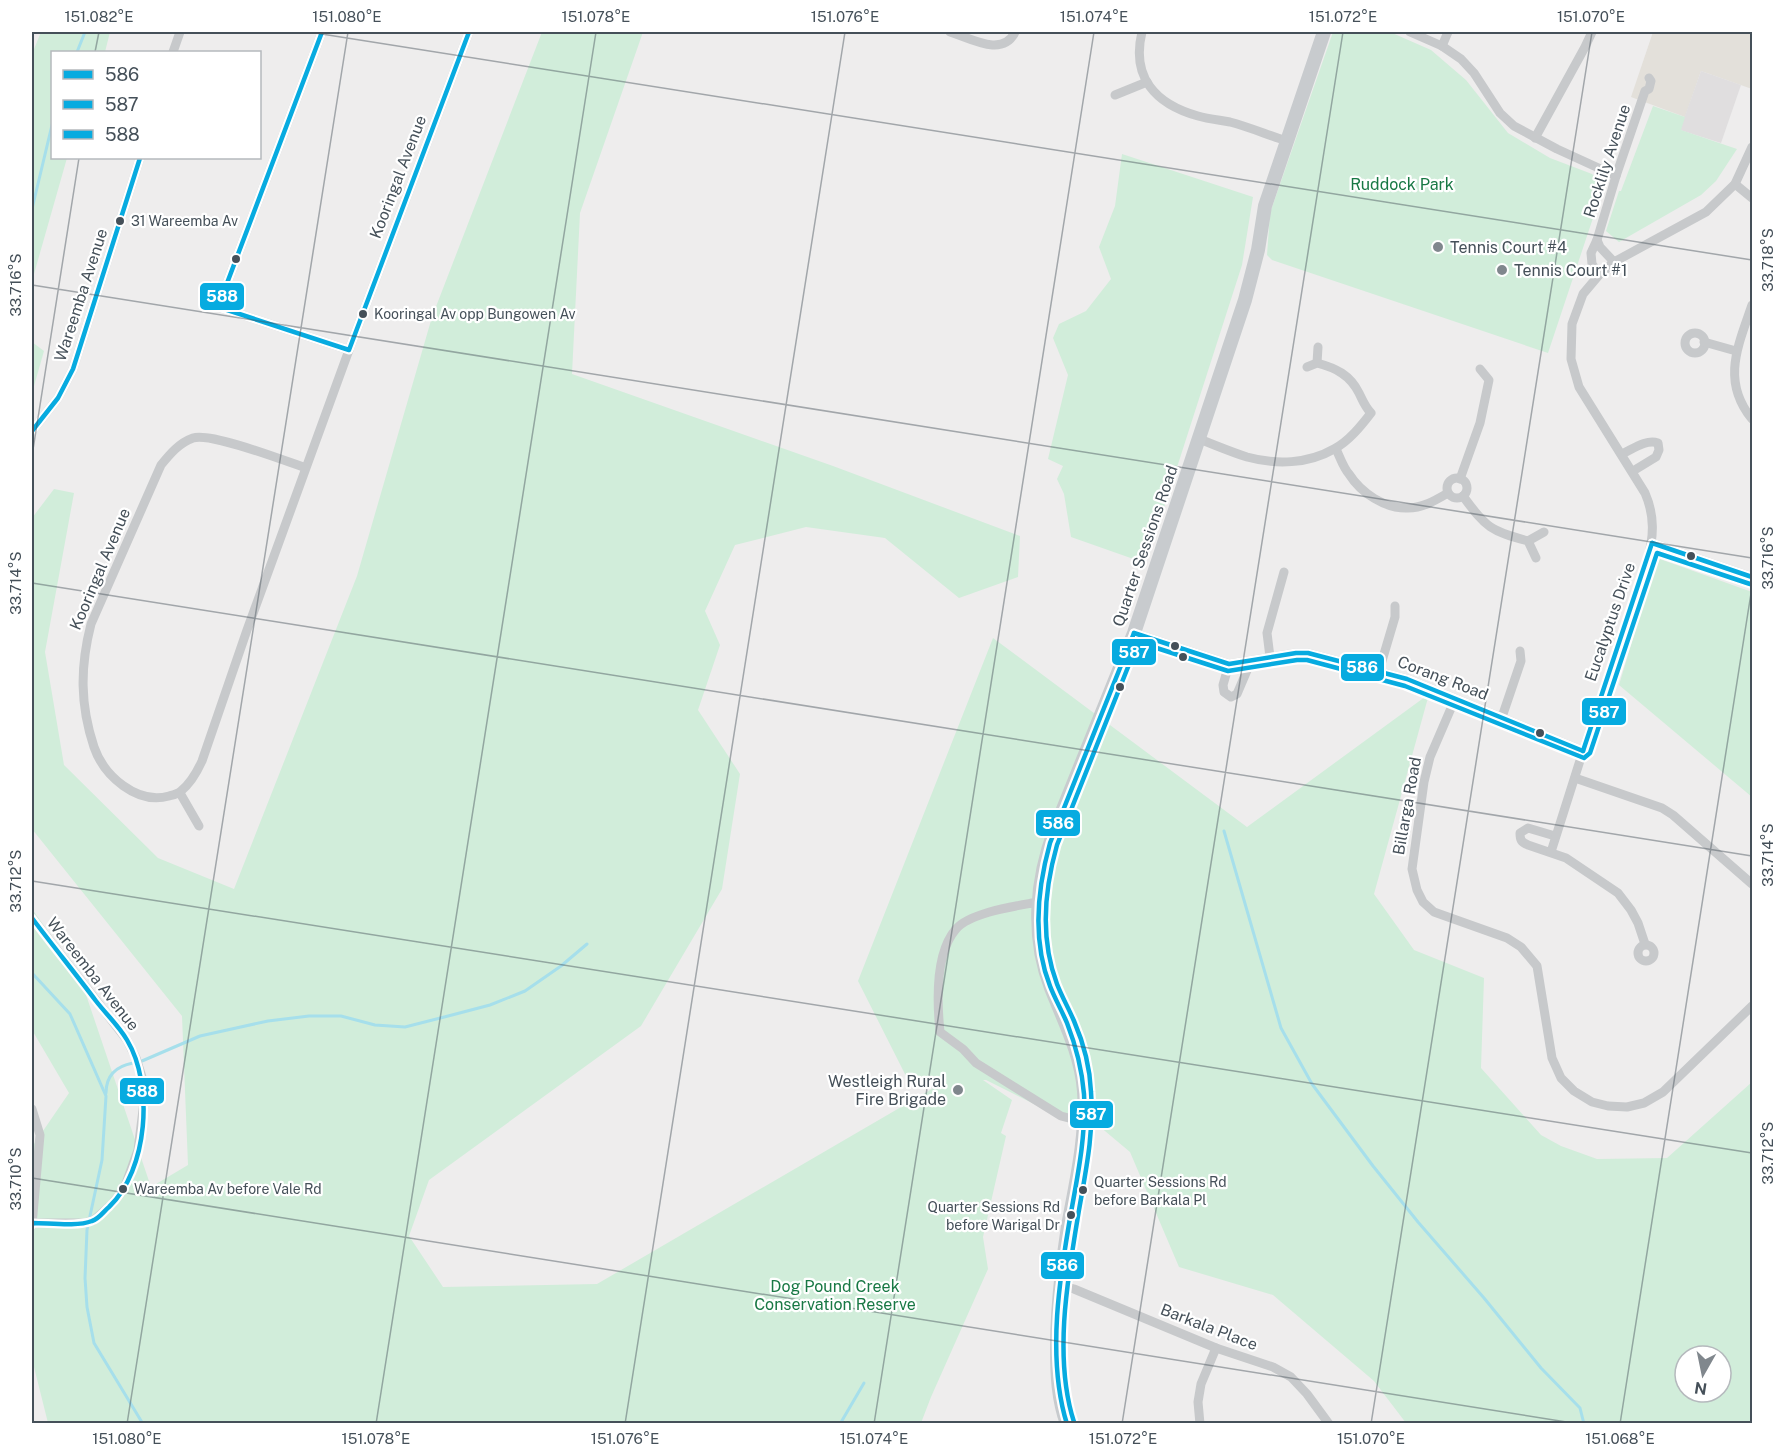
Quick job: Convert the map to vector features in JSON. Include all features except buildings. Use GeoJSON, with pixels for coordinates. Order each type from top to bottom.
{"type":"FeatureCollection","features":[{"type":"Feature","properties":{"kind":"main road","name":"Quarter Sessions Road"},"geometry":{"type":"LineString","coordinates":[[1067,1424],[1061,1404],[1058,1375],[1060,1285],[1077,1179],[1084,1122],[1084,1091],[1079,1061],[1069,1027],[1051,986],[1042,958],[1038,902],[1041,874],[1050,843],[1134,633],[1245,300],[1258,250],[1265,206],[1324,32]]}},
{"type":"Feature","properties":{"kind":"street"},"geometry":{"type":"LineString","coordinates":[[173,51],[180,32]]}},
{"type":"Feature","properties":{"kind":"street"},"geometry":{"type":"LineString","coordinates":[[322,32],[218,308],[348,350]]}},
{"type":"Feature","properties":{"kind":"street","name":"Kooringal Avenue"},"geometry":{"type":"LineString","coordinates":[[306,468],[204,437],[194,438],[180,445],[161,465],[91,624],[85,646],[82,675],[86,719],[95,750],[108,772],[126,788],[147,798],[162,798],[180,793],[193,778],[202,761],[348,350],[469,32]]}},
{"type":"Feature","properties":{"kind":"street"},"geometry":{"type":"LineString","coordinates":[[950,32],[993,45],[1000,45],[1010,40],[1015,32]]}},
{"type":"Feature","properties":{"kind":"street"},"geometry":{"type":"LineString","coordinates":[[1142,32],[1139,60],[1147,82],[1157,96],[1173,107],[1199,117],[1230,122],[1287,141]]}},
{"type":"Feature","properties":{"kind":"street"},"geometry":{"type":"LineString","coordinates":[[1410,32],[1442,46],[1461,59],[1474,73],[1500,113],[1514,126],[1616,176]]}},
{"type":"Feature","properties":{"kind":"street"},"geometry":{"type":"LineString","coordinates":[[1442,46],[1448,32]]}},
{"type":"Feature","properties":{"kind":"street"},"geometry":{"type":"LineString","coordinates":[[1535,138],[1592,32]]}},
{"type":"Feature","properties":{"kind":"street"},"geometry":{"type":"LineString","coordinates":[[1115,95],[1147,82]]}},
{"type":"Feature","properties":{"kind":"street","name":"Rocklily Avenue"},"geometry":{"type":"LineString","coordinates":[[1599,274],[1591,260],[1591,253],[1598,240],[1616,176],[1645,91]]}},
{"type":"Feature","properties":{"kind":"street","name":"Eucalyptus Drive"},"geometry":{"type":"LineString","coordinates":[[1551,852],[1652,543],[1653,523],[1648,501],[1633,471],[1579,387],[1570,359],[1572,324],[1583,294],[1599,274],[1614,262],[1706,212],[1735,184],[1752,147]]}},
{"type":"Feature","properties":{"kind":"street","name":"Wareemba Avenue"},"geometry":{"type":"LineString","coordinates":[[32,432],[58,398],[73,369],[140,159]]}},
{"type":"Feature","properties":{"kind":"street"},"geometry":{"type":"LineString","coordinates":[[1735,184],[1752,198]]}},
{"type":"Feature","properties":{"kind":"street","name":"Rocklily Avenue"},"geometry":{"type":"LineString","coordinates":[[1598,240],[1600,247],[1614,262]]}},
{"type":"Feature","properties":{"kind":"street"},"geometry":{"type":"LineString","coordinates":[[1752,305],[1736,351],[1734,374],[1736,390],[1742,406],[1752,419]]}},
{"type":"Feature","properties":{"kind":"street"},"geometry":{"type":"LineString","coordinates":[[1704,342],[1736,351]]}},
{"type":"Feature","properties":{"kind":"street"},"geometry":{"type":"LineString","coordinates":[[1317,363],[1318,347]]}},
{"type":"Feature","properties":{"kind":"street"},"geometry":{"type":"LineString","coordinates":[[1199,439],[1248,458],[1271,462],[1295,462],[1336,449],[1360,427],[1371,413],[1364,406],[1359,393],[1347,376],[1317,363],[1307,367]]}},
{"type":"Feature","properties":{"kind":"street"},"geometry":{"type":"LineString","coordinates":[[1480,369],[1489,380]]}},
{"type":"Feature","properties":{"kind":"street"},"geometry":{"type":"LineString","coordinates":[[1489,380],[1501,377]]}},
{"type":"Feature","properties":{"kind":"street"},"geometry":{"type":"LineString","coordinates":[[1460,479],[1482,417],[1489,380]]}},
{"type":"Feature","properties":{"kind":"street"},"geometry":{"type":"LineString","coordinates":[[1622,454],[1646,442],[1658,443],[1659,450],[1656,457],[1633,471]]}},
{"type":"Feature","properties":{"kind":"street"},"geometry":{"type":"LineString","coordinates":[[1336,449],[1348,474],[1377,501],[1393,507],[1408,508],[1432,502],[1448,493]]}},
{"type":"Feature","properties":{"kind":"street"},"geometry":{"type":"LineString","coordinates":[[1460,479],[1450,482],[1447,487],[1448,493],[1457,498],[1463,496]]}},
{"type":"Feature","properties":{"kind":"street"},"geometry":{"type":"LineString","coordinates":[[1460,479],[1466,487],[1463,496]]}},
{"type":"Feature","properties":{"kind":"street"},"geometry":{"type":"LineString","coordinates":[[1463,496],[1490,527],[1506,535],[1528,541],[1544,532]]}},
{"type":"Feature","properties":{"kind":"street"},"geometry":{"type":"LineString","coordinates":[[1528,541],[1536,558]]}},
{"type":"Feature","properties":{"kind":"street"},"geometry":{"type":"LineString","coordinates":[[1652,543],[1752,577]]}},
{"type":"Feature","properties":{"kind":"street"},"geometry":{"type":"LineString","coordinates":[[1270,657],[1267,633],[1284,572]]}},
{"type":"Feature","properties":{"kind":"street"},"geometry":{"type":"LineString","coordinates":[[1379,671],[1395,617],[1395,606]]}},
{"type":"Feature","properties":{"kind":"street","name":"Corang Road"},"geometry":{"type":"LineString","coordinates":[[1134,633],[1228,664],[1308,653],[1379,671],[1429,687],[1583,751]]}},
{"type":"Feature","properties":{"kind":"street"},"geometry":{"type":"LineString","coordinates":[[1502,717],[1521,661],[1520,651]]}},
{"type":"Feature","properties":{"kind":"street"},"geometry":{"type":"LineString","coordinates":[[1228,664],[1223,685],[1224,692],[1231,697],[1237,694],[1251,661]]}},
{"type":"Feature","properties":{"kind":"street","name":"Billarga Road"},"geometry":{"type":"LineString","coordinates":[[1455,699],[1430,757],[1424,782],[1412,870],[1417,890],[1423,902],[1434,912],[1507,938],[1521,947],[1537,966],[1552,1058],[1561,1078],[1574,1091],[1592,1102],[1627,1107],[1644,1103],[1663,1092],[1752,1006]]}},
{"type":"Feature","properties":{"kind":"street"},"geometry":{"type":"LineString","coordinates":[[1575,778],[1662,808],[1674,815],[1752,884]]}},
{"type":"Feature","properties":{"kind":"street"},"geometry":{"type":"LineString","coordinates":[[180,793],[199,826]]}},
{"type":"Feature","properties":{"kind":"street"},"geometry":{"type":"LineString","coordinates":[[1555,836],[1528,828],[1520,833],[1522,842],[1566,858],[1618,893],[1638,923],[1645,945]]}},
{"type":"Feature","properties":{"kind":"street"},"geometry":{"type":"LineString","coordinates":[[1038,902],[1003,908],[972,919],[956,928],[945,948],[939,986],[940,1032],[963,1049],[976,1063],[1061,1116],[1084,1122]]}},
{"type":"Feature","properties":{"kind":"street","name":"Wareemba Avenue"},"geometry":{"type":"LineString","coordinates":[[32,918],[127,1040],[142,1077],[144,1102],[138,1150],[124,1189],[112,1204],[97,1219],[85,1223],[32,1224]]}},
{"type":"Feature","properties":{"kind":"street"},"geometry":{"type":"LineString","coordinates":[[970,1056],[976,1045]]}},
{"type":"Feature","properties":{"kind":"street"},"geometry":{"type":"LineString","coordinates":[[32,1109],[40,1135],[32,1224]]}},
{"type":"Feature","properties":{"kind":"street","name":"Barkala Place"},"geometry":{"type":"LineString","coordinates":[[1060,1285],[1216,1348],[1254,1360],[1291,1377],[1329,1424]]}},
{"type":"Feature","properties":{"kind":"street"},"geometry":{"type":"LineString","coordinates":[[1200,1424],[1198,1402],[1201,1384],[1216,1348]]}},
{"type":"Feature","properties":{"kind":"shaded area"},"geometry":{"type":"Polygon","coordinates":[[[1653,32],[1752,32],[1752,89],[1701,71],[1685,117],[1631,97],[1653,32]]]}},
{"type":"Feature","properties":{"kind":"shaded area"},"geometry":{"type":"Polygon","coordinates":[[[1701,71],[1741,85],[1721,143],[1680,130],[1701,71]]]}},
{"type":"Feature","properties":{"kind":"green space"},"geometry":{"type":"Polygon","coordinates":[[[41,32],[110,32],[105,51],[51,51],[51,159],[67,159],[32,281],[32,54],[41,32]]]}},
{"type":"Feature","properties":{"kind":"green space","name":"Dog Pound Creek Conservation Reserve"},"geometry":{"type":"Polygon","coordinates":[[[542,32],[643,32],[580,213],[572,374],[833,466],[1020,536],[1018,577],[959,598],[885,538],[806,527],[735,545],[705,611],[720,645],[698,710],[740,774],[722,889],[641,1026],[429,1180],[409,1236],[443,1287],[597,1284],[944,1082],[909,1082],[858,981],[993,638],[1247,827],[1429,694],[1374,894],[1414,950],[1484,978],[1481,1068],[1541,1135],[1561,1146],[1597,1159],[1667,1158],[1752,1082],[1752,1423],[1406,1423],[1374,1381],[1273,1295],[1179,1267],[1130,1152],[1099,1126],[1089,1124],[1078,1126],[983,1080],[1012,1100],[1001,1133],[1006,1136],[983,1237],[988,1269],[921,1423],[48,1423],[32,1359],[32,1147],[69,1093],[32,1030],[32,909],[79,974],[151,1187],[188,1165],[182,1016],[32,829],[32,518],[54,489],[74,493],[45,652],[64,765],[158,858],[234,889],[357,576],[432,317],[542,32]]]}},
{"type":"Feature","properties":{"kind":"green space","name":"Ruddock Park"},"geometry":{"type":"Polygon","coordinates":[[[1333,32],[1390,32],[1431,50],[1466,80],[1508,133],[1550,158],[1592,174],[1604,185],[1548,353],[1272,260],[1267,255],[1270,213],[1333,32]]]}},
{"type":"Feature","properties":{"kind":"green space"},"geometry":{"type":"Polygon","coordinates":[[[1653,106],[1685,117],[1681,130],[1737,149],[1716,181],[1701,195],[1619,242],[1606,231],[1619,191],[1621,191],[1653,106]]]}},
{"type":"Feature","properties":{"kind":"green space"},"geometry":{"type":"Polygon","coordinates":[[[1122,154],[1253,197],[1242,265],[1162,514],[1142,562],[1071,537],[1064,494],[1057,479],[1063,466],[1048,459],[1068,375],[1053,338],[1059,324],[1086,311],[1111,279],[1099,247],[1115,206],[1122,154]]]}},
{"type":"Feature","properties":{"kind":"green space"},"geometry":{"type":"Polygon","coordinates":[[[32,342],[44,351],[32,393],[32,342]]]}},
{"type":"Feature","properties":{"kind":"green space"},"geometry":{"type":"Polygon","coordinates":[[[1657,558],[1752,592],[1752,797],[1619,685],[1657,558]]]}},
{"type":"Feature","properties":{"kind":"waterway"},"geometry":{"type":"LineString","coordinates":[[77,51],[85,32]]}},
{"type":"Feature","properties":{"kind":"waterway"},"geometry":{"type":"LineString","coordinates":[[32,209],[51,129]]}},
{"type":"Feature","properties":{"kind":"waterway"},"geometry":{"type":"LineString","coordinates":[[1224,831],[1281,1028],[1312,1084],[1418,1222],[1541,1368],[1580,1408],[1584,1424]]}},
{"type":"Feature","properties":{"kind":"waterway"},"geometry":{"type":"LineString","coordinates":[[142,1061],[200,1036],[268,1021],[309,1016],[341,1016],[375,1025],[405,1027],[452,1015],[490,1005],[525,991],[561,966],[587,944]]}},
{"type":"Feature","properties":{"kind":"waterway"},"geometry":{"type":"LineString","coordinates":[[32,973],[70,1014],[106,1096],[102,1160],[87,1230],[85,1278],[87,1307],[94,1343],[143,1424]]}},
{"type":"Feature","properties":{"kind":"waterway"},"geometry":{"type":"LineString","coordinates":[[106,1093],[110,1076],[122,1066],[133,1063]]}},
{"type":"Feature","properties":{"kind":"waterway"},"geometry":{"type":"LineString","coordinates":[[840,1424],[864,1383]]}},
{"type":"Feature","properties":{"kind":"transit line","name":"588"},"geometry":{"type":"LineString","coordinates":[[322,32],[218,307],[349,350],[469,32]]}},
{"type":"Feature","properties":{"kind":"transit line","name":"588"},"geometry":{"type":"LineString","coordinates":[[32,431],[58,398],[73,369],[140,159]]}},
{"type":"Feature","properties":{"kind":"transit line","name":"586"},"geometry":{"type":"LineString","coordinates":[[1652,543],[1752,577]]}},
{"type":"Feature","properties":{"kind":"transit line","name":"586"},"geometry":{"type":"LineString","coordinates":[[1583,751],[1652,543]]}},
{"type":"Feature","properties":{"kind":"transit line","name":"587"},"geometry":{"type":"LineString","coordinates":[[1074,1422],[1064,1371],[1064,1316],[1089,1151],[1091,1092],[1088,1065],[1081,1038],[1059,989],[1048,950],[1047,897],[1057,845],[1138,642],[1228,671],[1307,660],[1405,686],[1584,758],[1590,753],[1657,553],[1750,584]]}},
{"type":"Feature","properties":{"kind":"transit line","name":"586"},"geometry":{"type":"LineString","coordinates":[[1134,633],[1229,664],[1308,653],[1407,679],[1583,751]]}},
{"type":"Feature","properties":{"kind":"transit line","name":"586"},"geometry":{"type":"LineString","coordinates":[[1067,1424],[1057,1371],[1057,1316],[1063,1260],[1081,1150],[1084,1094],[1073,1040],[1044,969],[1038,915],[1042,879],[1050,843],[1134,633]]}},
{"type":"Feature","properties":{"kind":"transit line","name":"588"},"geometry":{"type":"LineString","coordinates":[[32,918],[127,1040],[136,1059],[143,1103],[143,1127],[132,1172],[122,1191],[109,1207],[97,1219],[86,1223],[33,1223],[32,1225]]}},
{"type":"Feature","properties":{"kind":"place","name":"31 Wareemba Av"},"geometry":{"type":"Point","coordinates":[120,221]}},
{"type":"Feature","properties":{"kind":"place","name":"Tennis Court #4"},"geometry":{"type":"Point","coordinates":[1438,247]}},
{"type":"Feature","properties":{"kind":"place","name":"Tennis Court #1"},"geometry":{"type":"Point","coordinates":[1502,270]}},
{"type":"Feature","properties":{"kind":"place","name":"Kooringal Av opp Bungowen Av"},"geometry":{"type":"Point","coordinates":[363,314]}},
{"type":"Feature","properties":{"kind":"place","name":"Westleigh Rural Fire Brigade"},"geometry":{"type":"Point","coordinates":[958,1090]}},
{"type":"Feature","properties":{"kind":"place","name":"Wareemba Av before Vale Rd"},"geometry":{"type":"Point","coordinates":[123,1189]}},
{"type":"Feature","properties":{"kind":"place","name":"Quarter Sessions Rd before Barkala Pl"},"geometry":{"type":"Point","coordinates":[1083,1190]}},
{"type":"Feature","properties":{"kind":"place","name":"Quarter Sessions Rd before Warigal Dr"},"geometry":{"type":"Point","coordinates":[1071,1215]}}]}
